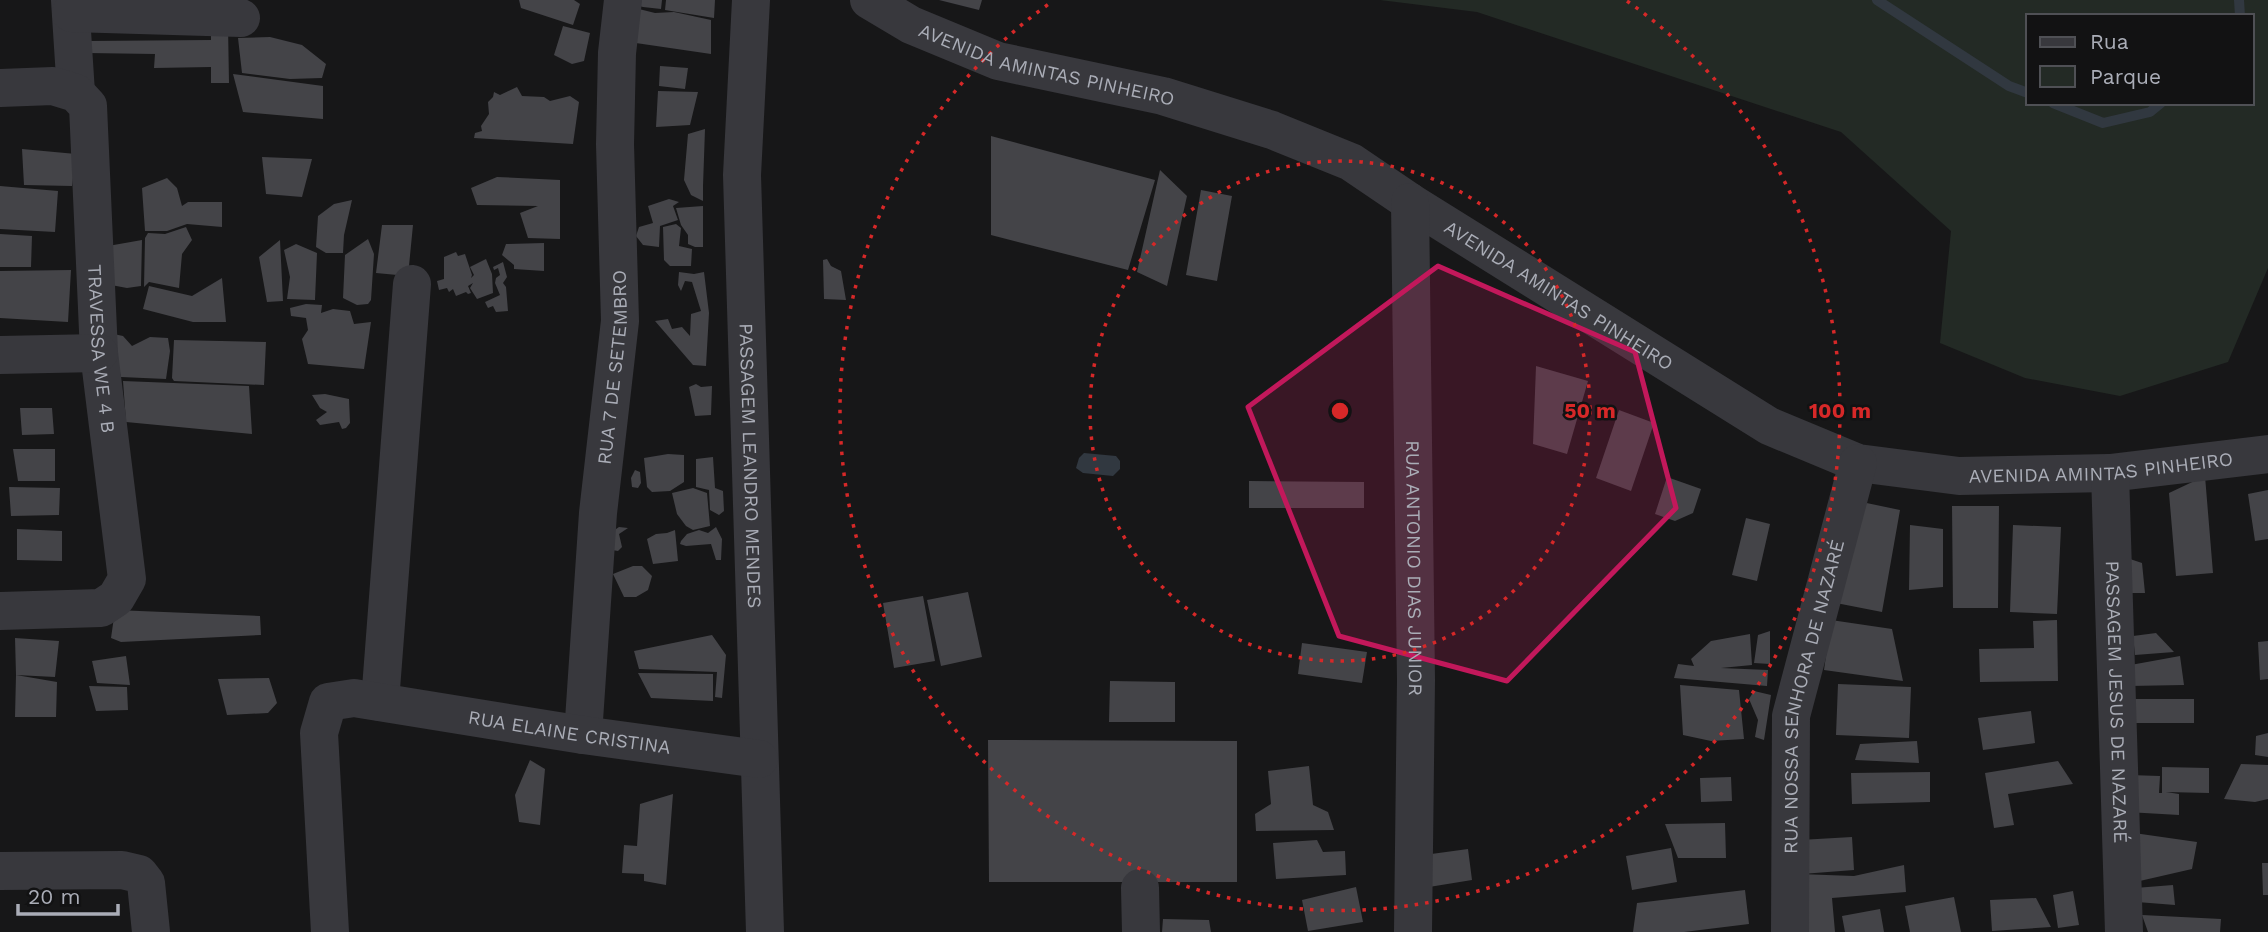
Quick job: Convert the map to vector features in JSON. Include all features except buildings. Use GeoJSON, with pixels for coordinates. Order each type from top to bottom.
{"type":"FeatureCollection","features":[{"type":"Feature","properties":{"kind":"street","name":"RUA 7 DE SETEMBRO"},"geometry":{"type":"LineString","coordinates":[[583,735],[598,513],[620,321],[615,144],[617,53],[623,0]]}},
{"type":"Feature","properties":{"kind":"street","name":"PASSAGEM LEANDRO MENDES"},"geometry":{"type":"LineString","coordinates":[[751,0],[742,175],[765,932]]}},
{"type":"Feature","properties":{"kind":"street","name":"AVENIDA AMINTAS PINHEIRO"},"geometry":{"type":"LineString","coordinates":[[869,0],[911,13],[998,61],[1163,96],[1272,130],[1351,162],[1410,202],[1769,426],[1858,463],[1959,476],[2110,473],[2268,453]]}},
{"type":"Feature","properties":{"kind":"street"},"geometry":{"type":"LineString","coordinates":[[71,6],[241,18]]}},
{"type":"Feature","properties":{"kind":"street","name":"TRAVESSA WE 4 B"},"geometry":{"type":"LineString","coordinates":[[0,611],[101,608],[116,598],[127,579],[99,353],[88,106],[64,90],[71,6]]}},
{"type":"Feature","properties":{"kind":"street"},"geometry":{"type":"LineString","coordinates":[[0,88],[64,90]]}},
{"type":"Feature","properties":{"kind":"street","name":"RUA ANTONIO DIAS JUNIOR"},"geometry":{"type":"LineString","coordinates":[[1410,202],[1416,680],[1413,932]]}},
{"type":"Feature","properties":{"kind":"street"},"geometry":{"type":"LineString","coordinates":[[380,702],[412,284]]}},
{"type":"Feature","properties":{"kind":"street"},"geometry":{"type":"LineString","coordinates":[[0,355],[99,353]]}},
{"type":"Feature","properties":{"kind":"street","name":"RUA NOSSA SENHORA DE NAZARÉ"},"geometry":{"type":"LineString","coordinates":[[1790,932],[1791,716],[1858,463]]}},
{"type":"Feature","properties":{"kind":"street","name":"PASSAGEM JESUS DE NAZARÉ"},"geometry":{"type":"LineString","coordinates":[[2110,473],[2124,932]]}},
{"type":"Feature","properties":{"kind":"street","name":"RUA ELAINE CRISTINA"},"geometry":{"type":"LineString","coordinates":[[330,932],[319,733],[328,702],[354,698],[583,735],[759,759]]}},
{"type":"Feature","properties":{"kind":"street"},"geometry":{"type":"LineString","coordinates":[[0,872],[122,870],[139,874],[146,883],[151,932]]}},
{"type":"Feature","properties":{"kind":"street"},"geometry":{"type":"LineString","coordinates":[[1140,888],[1140,932]]}},
{"type":"Feature","properties":{"kind":"highlighted area"},"geometry":{"type":"Polygon","coordinates":[[[1438,266],[1635,352],[1676,508],[1507,681],[1339,636],[1248,407],[1438,266]]]}},
{"type":"Feature","properties":{"kind":"green space"},"geometry":{"type":"Polygon","coordinates":[[[1380,0],[2268,0],[2268,268],[2228,362],[2120,396],[2025,378],[1940,343],[1951,231],[1841,132],[1477,12],[1380,0]]]}},
{"type":"Feature","properties":{"kind":"shaded area"},"geometry":{"type":"Polygon","coordinates":[[[1084,453],[1116,456],[1120,461],[1120,469],[1113,476],[1083,473],[1076,468],[1084,453]]]}},
{"type":"Feature","properties":{"kind":"waterway"},"geometry":{"type":"LineString","coordinates":[[1877,0],[2009,86],[2026,92]]}},
{"type":"Feature","properties":{"kind":"waterway"},"geometry":{"type":"LineString","coordinates":[[2239,0],[2240,14]]}},
{"type":"Feature","properties":{"kind":"waterway"},"geometry":{"type":"LineString","coordinates":[[2058,105],[2103,123],[2150,112],[2159,105]]}}]}
